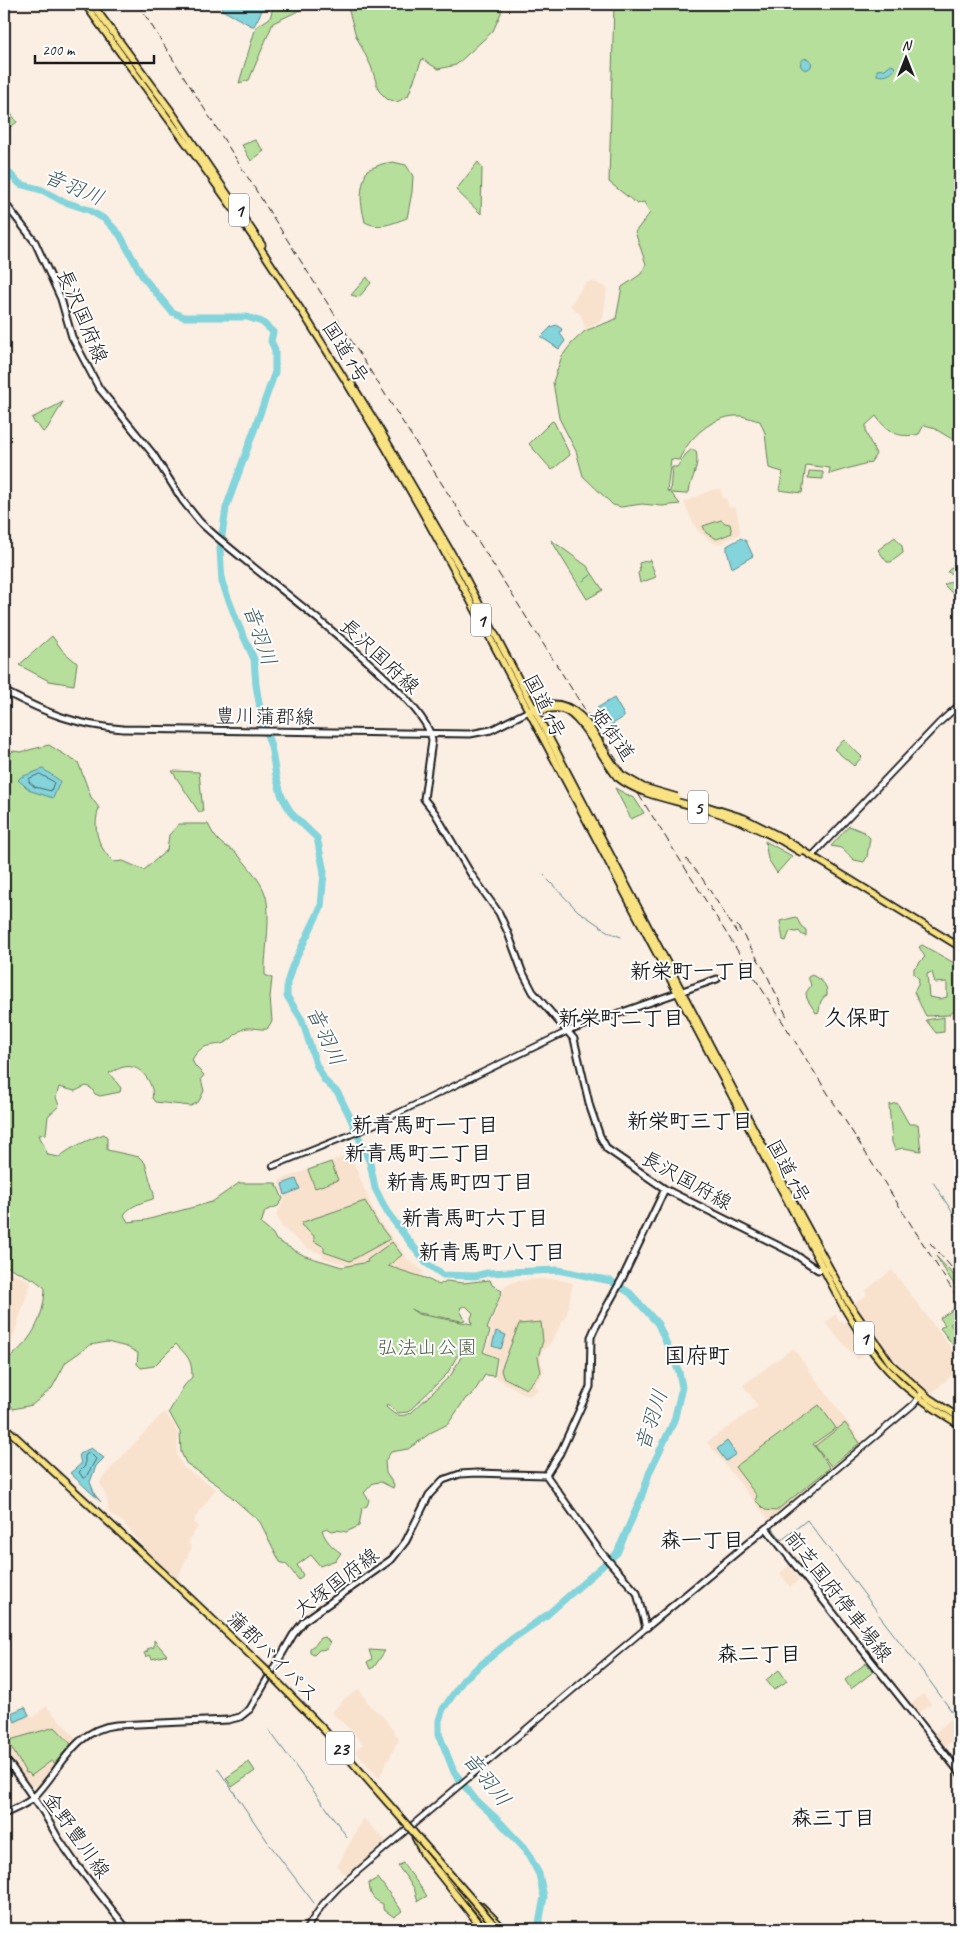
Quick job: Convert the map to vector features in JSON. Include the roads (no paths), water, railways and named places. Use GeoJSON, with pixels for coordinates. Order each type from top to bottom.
{"type":"FeatureCollection","features":[{"type":"Feature","properties":{"kind":"main road","name":"国道1号"},"geometry":{"type":"LineString","coordinates":[[85,4],[210,175],[277,272],[426,519],[532,710]]}},
{"type":"Feature","properties":{"kind":"main road","name":"国道1号"},"geometry":{"type":"LineString","coordinates":[[92,4],[170,111],[256,235],[373,418],[463,573],[532,710],[825,1268],[878,1348],[921,1395],[960,1424]]}},
{"type":"Feature","properties":{"kind":"main road","name":"長沢国府線"},"geometry":{"type":"LineString","coordinates":[[4,202],[35,242],[61,299],[72,337],[99,388],[153,454],[183,500],[209,531],[393,684],[409,702],[431,733],[432,741],[424,799],[435,813],[471,874],[499,913],[522,972],[533,992],[574,1039],[590,1106],[600,1136],[607,1149],[666,1189],[793,1253],[818,1270],[825,1268]]}},
{"type":"Feature","properties":{"kind":"main road","name":"豊川蒲郡線"},"geometry":{"type":"LineString","coordinates":[[4,691],[59,717],[101,727],[123,729],[480,734],[532,710]]}},
{"type":"Feature","properties":{"kind":"main road","name":"姫街道"},"geometry":{"type":"LineString","coordinates":[[532,710],[556,704],[567,709],[582,724],[617,776],[634,788],[727,816],[780,839],[792,848],[812,856],[960,947]]}},
{"type":"Feature","properties":{"kind":"main road"},"geometry":{"type":"LineString","coordinates":[[568,1031],[717,979]]}},
{"type":"Feature","properties":{"kind":"main road"},"geometry":{"type":"LineString","coordinates":[[646,1628],[637,1593],[600,1551],[546,1475],[560,1453],[590,1387],[591,1337],[666,1189]]}},
{"type":"Feature","properties":{"kind":"main road","name":"国道1号"},"geometry":{"type":"LineString","coordinates":[[921,1395],[960,1418]]}},
{"type":"Feature","properties":{"kind":"main road","name":"蒲郡バイパス"},"geometry":{"type":"LineString","coordinates":[[4,1428],[168,1579],[280,1687],[330,1740],[494,1929]]}},
{"type":"Feature","properties":{"kind":"main road","name":"大塚国府線"},"geometry":{"type":"LineString","coordinates":[[4,1814],[33,1798],[76,1744],[99,1729],[116,1725],[228,1720],[244,1714],[250,1709],[293,1635],[304,1621],[392,1558],[406,1541],[429,1495],[442,1480],[460,1474],[477,1473],[546,1475]]}},
{"type":"Feature","properties":{"kind":"main road","name":"前芝国府停車場線"},"geometry":{"type":"LineString","coordinates":[[646,1628],[766,1528],[960,1773]]}},
{"type":"Feature","properties":{"kind":"main road","name":"蒲郡バイパス"},"geometry":{"type":"LineString","coordinates":[[168,1579],[222,1627],[288,1692],[342,1750],[498,1929]]}},
{"type":"Feature","properties":{"kind":"main road","name":"金野豊川線"},"geometry":{"type":"LineString","coordinates":[[4,1758],[33,1798],[76,1864],[126,1929]]}},
{"type":"Feature","properties":{"kind":"main road"},"geometry":{"type":"LineString","coordinates":[[415,1837],[424,1855],[483,1929]]}},
{"type":"Feature","properties":{"kind":"main road"},"geometry":{"type":"LineString","coordinates":[[473,1900],[504,1929]]}},
{"type":"Feature","properties":{"kind":"street"},"geometry":{"type":"LineString","coordinates":[[812,856],[939,723],[960,704]]}},
{"type":"Feature","properties":{"kind":"street"},"geometry":{"type":"LineString","coordinates":[[273,1166],[367,1128],[568,1031]]}},
{"type":"Feature","properties":{"kind":"street"},"geometry":{"type":"LineString","coordinates":[[766,1528],[914,1404],[921,1395]]}},
{"type":"Feature","properties":{"kind":"street"},"geometry":{"type":"LineString","coordinates":[[306,1929],[322,1904],[339,1887],[646,1628]]}},
{"type":"Feature","properties":{"kind":"water"},"geometry":{"type":"Polygon","coordinates":[[[222,4],[261,4],[264,7],[254,26],[252,26],[222,10],[222,4]]]}},
{"type":"Feature","properties":{"kind":"water"},"geometry":{"type":"Polygon","coordinates":[[[806,58],[812,64],[806,70],[800,64],[806,58]]]}},
{"type":"Feature","properties":{"kind":"water"},"geometry":{"type":"Polygon","coordinates":[[[890,65],[894,66],[895,69],[891,73],[885,76],[877,75],[877,70],[885,69],[890,65]]]}},
{"type":"Feature","properties":{"kind":"water"},"geometry":{"type":"Polygon","coordinates":[[[556,325],[562,329],[560,333],[565,341],[559,349],[541,337],[551,327],[556,325]]]}},
{"type":"Feature","properties":{"kind":"water"},"geometry":{"type":"Polygon","coordinates":[[[741,538],[746,541],[753,556],[732,568],[727,546],[741,538]]]}},
{"type":"Feature","properties":{"kind":"water"},"geometry":{"type":"Polygon","coordinates":[[[614,698],[624,717],[609,726],[597,708],[614,698]]]}},
{"type":"Feature","properties":{"kind":"water"},"geometry":{"type":"Polygon","coordinates":[[[43,769],[60,782],[53,798],[31,791],[18,780],[21,777],[43,769]]]}},
{"type":"Feature","properties":{"kind":"water"},"geometry":{"type":"Polygon","coordinates":[[[296,1179],[300,1189],[285,1195],[282,1184],[296,1179]]]}},
{"type":"Feature","properties":{"kind":"water"},"geometry":{"type":"Polygon","coordinates":[[[496,1331],[506,1335],[501,1349],[492,1346],[496,1331]]]}},
{"type":"Feature","properties":{"kind":"water"},"geometry":{"type":"Polygon","coordinates":[[[727,1441],[736,1454],[726,1461],[717,1449],[727,1441]]]}},
{"type":"Feature","properties":{"kind":"water"},"geometry":{"type":"Polygon","coordinates":[[[91,1448],[104,1458],[96,1466],[90,1482],[95,1495],[101,1502],[70,1473],[81,1464],[79,1454],[91,1448]]]}},
{"type":"Feature","properties":{"kind":"water"},"geometry":{"type":"Polygon","coordinates":[[[25,1707],[29,1715],[15,1722],[11,1713],[25,1707]]]}},
{"type":"Feature","properties":{"kind":"waterway","name":"音羽川"},"geometry":{"type":"LineString","coordinates":[[4,168],[20,184],[42,190],[62,201],[89,210],[106,220],[120,235],[143,277],[172,312],[184,317],[247,317],[262,322],[273,332],[271,341],[275,350],[275,372],[226,508],[220,549],[222,582],[254,659],[262,720],[271,746],[282,797],[292,814],[317,838],[324,872],[321,907],[292,967],[287,983],[287,996],[302,1020],[316,1064],[325,1081],[338,1093],[349,1115],[370,1163],[375,1188],[387,1212],[426,1263],[443,1275],[475,1276],[487,1273],[558,1270],[611,1281],[630,1293],[658,1324],[679,1372],[682,1387],[674,1421],[650,1471],[641,1498],[617,1553],[547,1615],[512,1639],[464,1679],[443,1709],[439,1720],[439,1734],[454,1772],[474,1798],[526,1850],[539,1874],[544,1897],[538,1929]]}},
{"type":"Feature","properties":{"kind":"waterway"},"geometry":{"type":"LineString","coordinates":[[583,581],[591,575]]}},
{"type":"Feature","properties":{"kind":"waterway"},"geometry":{"type":"LineString","coordinates":[[548,880],[578,911],[603,928]]}},
{"type":"Feature","properties":{"kind":"waterway"},"geometry":{"type":"LineString","coordinates":[[604,929],[610,933]]}},
{"type":"Feature","properties":{"kind":"waterway"},"geometry":{"type":"LineString","coordinates":[[611,933],[621,937]]}},
{"type":"Feature","properties":{"kind":"waterway"},"geometry":{"type":"LineString","coordinates":[[933,1182],[960,1224]]}},
{"type":"Feature","properties":{"kind":"waterway"},"geometry":{"type":"LineString","coordinates":[[772,1528],[782,1540],[807,1520],[832,1553]]}},
{"type":"Feature","properties":{"kind":"waterway"},"geometry":{"type":"LineString","coordinates":[[835,1556],[877,1611]]}},
{"type":"Feature","properties":{"kind":"waterway"},"geometry":{"type":"LineString","coordinates":[[879,1615],[915,1662]]}},
{"type":"Feature","properties":{"kind":"waterway"},"geometry":{"type":"LineString","coordinates":[[918,1665],[953,1713]]}},
{"type":"Feature","properties":{"kind":"waterway"},"geometry":{"type":"LineString","coordinates":[[269,1730],[323,1804]]}},
{"type":"Feature","properties":{"kind":"waterway"},"geometry":{"type":"LineString","coordinates":[[218,1769],[268,1842]]}},
{"type":"Feature","properties":{"kind":"waterway"},"geometry":{"type":"LineString","coordinates":[[325,1806],[347,1837]]}},
{"type":"Feature","properties":{"kind":"waterway"},"geometry":{"type":"LineString","coordinates":[[270,1845],[314,1903]]}},
{"type":"Feature","properties":{"kind":"railway"},"geometry":{"type":"LineString","coordinates":[[138,4],[960,1302]]}},
{"type":"Feature","properties":{"kind":"railway"},"geometry":{"type":"LineString","coordinates":[[686,859],[700,875],[737,933]]}},
{"type":"Feature","properties":{"kind":"railway"},"geometry":{"type":"LineString","coordinates":[[737,925],[765,971],[788,1019]]}},
{"type":"Feature","properties":{"kind":"railway"},"geometry":{"type":"LineString","coordinates":[[930,1243],[960,1277]]}},
{"type":"Feature","properties":{"kind":"district","name":"新栄町一丁目"},"geometry":{"type":"Point","coordinates":[693,971]}},
{"type":"Feature","properties":{"kind":"district","name":"久保町"},"geometry":{"type":"Point","coordinates":[857,1017]}},
{"type":"Feature","properties":{"kind":"district","name":"新栄町二丁目"},"geometry":{"type":"Point","coordinates":[621,1018]}},
{"type":"Feature","properties":{"kind":"district","name":"新栄町三丁目"},"geometry":{"type":"Point","coordinates":[690,1121]}},
{"type":"Feature","properties":{"kind":"district","name":"新青馬町一丁目"},"geometry":{"type":"Point","coordinates":[425,1125]}},
{"type":"Feature","properties":{"kind":"district","name":"新青馬町二丁目"},"geometry":{"type":"Point","coordinates":[418,1153]}},
{"type":"Feature","properties":{"kind":"district","name":"新青馬町四丁目"},"geometry":{"type":"Point","coordinates":[460,1182]}},
{"type":"Feature","properties":{"kind":"district","name":"新青馬町六丁目"},"geometry":{"type":"Point","coordinates":[475,1218]}},
{"type":"Feature","properties":{"kind":"district","name":"新青馬町八丁目"},"geometry":{"type":"Point","coordinates":[492,1252]}},
{"type":"Feature","properties":{"kind":"district","name":"国府町"},"geometry":{"type":"Point","coordinates":[697,1355]}},
{"type":"Feature","properties":{"kind":"district","name":"森一丁目"},"geometry":{"type":"Point","coordinates":[702,1540]}},
{"type":"Feature","properties":{"kind":"district","name":"森二丁目"},"geometry":{"type":"Point","coordinates":[759,1654]}},
{"type":"Feature","properties":{"kind":"district","name":"森三丁目"},"geometry":{"type":"Point","coordinates":[833,1818]}},
{"type":"Feature","properties":{"kind":"park label","name":"弘法山公園"},"geometry":{"type":"Point","coordinates":[427,1347]}}]}
